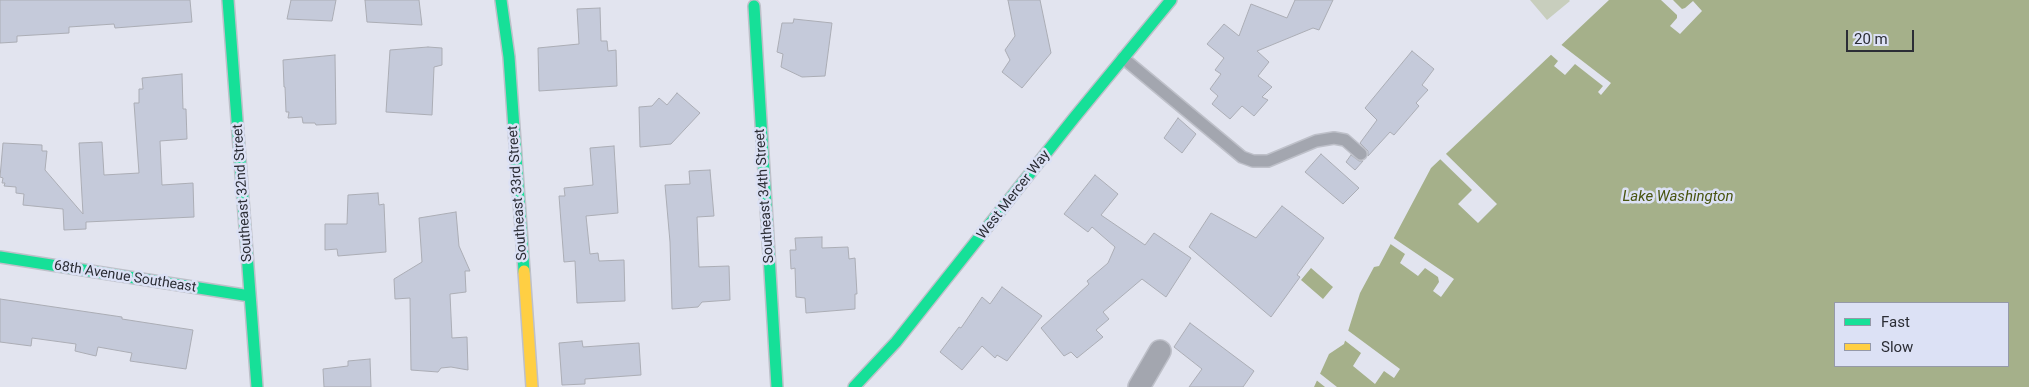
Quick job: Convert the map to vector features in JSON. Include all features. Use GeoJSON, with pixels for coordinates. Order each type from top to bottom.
{"type":"FeatureCollection","features":[{"type":"Feature","properties":{"kind":"street","name":"Southeast 32nd Street"},"geometry":{"type":"LineString","coordinates":[[228,0],[257,387]]}},
{"type":"Feature","properties":{"kind":"street","name":"Southeast 33rd Street"},"geometry":{"type":"LineString","coordinates":[[501,0],[509,57],[532,387]]}},
{"type":"Feature","properties":{"kind":"street","name":"West Mercer Way"},"geometry":{"type":"LineString","coordinates":[[854,387],[896,342],[1171,0]]}},
{"type":"Feature","properties":{"kind":"street","name":"Southeast 34th Street"},"geometry":{"type":"LineString","coordinates":[[754,6],[777,387]]}},
{"type":"Feature","properties":{"kind":"street","name":"68th Avenue Southeast"},"geometry":{"type":"LineString","coordinates":[[0,257],[250,296]]}},
{"type":"Feature","properties":{"kind":"street"},"geometry":{"type":"LineString","coordinates":[[1139,387],[1160,351]]}},
{"type":"Feature","properties":{"kind":"lane"},"geometry":{"type":"LineString","coordinates":[[1123,58],[1242,157],[1253,161],[1268,161],[1316,141],[1334,138],[1346,140],[1361,154]]}},
{"type":"Feature","properties":{"kind":"shaded area"},"geometry":{"type":"Polygon","coordinates":[[[1530,0],[1569,0],[1570,1],[1547,20],[1530,0]]]}},
{"type":"Feature","properties":{"kind":"water","name":"Lake Washington"},"geometry":{"type":"Polygon","coordinates":[[[1609,0],[2029,0],[2029,387],[1314,387],[1329,354],[1344,344],[1360,293],[1374,267],[1379,266],[1431,168],[1609,0]]]}},
{"type":"Feature","properties":{"kind":"water"},"geometry":{"type":"Polygon","coordinates":[[[1311,268],[1333,287],[1323,299],[1301,280],[1311,268]]]}},
{"type":"Feature","properties":{"kind":"pier"},"geometry":{"type":"Polygon","coordinates":[[[1661,0],[1673,0],[1682,9],[1693,1],[1702,11],[1680,34],[1670,26],[1677,18],[1677,15],[1661,0]]]}},
{"type":"Feature","properties":{"kind":"pier"},"geometry":{"type":"Polygon","coordinates":[[[1559,43],[1611,83],[1601,95],[1598,92],[1603,86],[1575,64],[1565,75],[1554,66],[1558,61],[1549,53],[1559,43]]]}},
{"type":"Feature","properties":{"kind":"pier"},"geometry":{"type":"Polygon","coordinates":[[[1444,152],[1497,204],[1478,223],[1458,204],[1472,190],[1439,158],[1444,152]]]}},
{"type":"Feature","properties":{"kind":"pier"},"geometry":{"type":"Polygon","coordinates":[[[1392,237],[1454,279],[1441,297],[1433,291],[1439,282],[1438,277],[1425,268],[1418,276],[1400,263],[1405,254],[1389,243],[1392,237]]]}},
{"type":"Feature","properties":{"kind":"pier"},"geometry":{"type":"Polygon","coordinates":[[[1346,329],[1400,369],[1394,378],[1384,371],[1375,384],[1353,366],[1361,353],[1343,339],[1346,329]]]}},
{"type":"Feature","properties":{"kind":"pier"},"geometry":{"type":"Polygon","coordinates":[[[1318,372],[1337,387],[1325,387],[1315,379],[1318,372]]]}},
{"type":"Feature","properties":{"kind":"building"},"geometry":{"type":"Polygon","coordinates":[[[0,0],[190,0],[192,22],[115,28],[114,24],[69,27],[69,33],[17,36],[17,42],[0,43],[0,0]]]}},
{"type":"Feature","properties":{"kind":"building"},"geometry":{"type":"Polygon","coordinates":[[[291,0],[336,0],[332,21],[287,19],[291,0]]]}},
{"type":"Feature","properties":{"kind":"building"},"geometry":{"type":"Polygon","coordinates":[[[365,0],[419,0],[422,25],[367,22],[365,0]]]}},
{"type":"Feature","properties":{"kind":"building"},"geometry":{"type":"Polygon","coordinates":[[[1008,0],[1040,0],[1051,53],[1022,88],[1002,72],[1010,60],[1005,50],[1015,36],[1008,0]]]}},
{"type":"Feature","properties":{"kind":"building"},"geometry":{"type":"Polygon","coordinates":[[[1295,0],[1333,0],[1319,30],[1313,28],[1257,51],[1269,62],[1258,76],[1272,87],[1262,97],[1268,100],[1254,116],[1242,106],[1230,119],[1212,104],[1218,96],[1210,89],[1221,74],[1215,70],[1224,58],[1207,44],[1224,24],[1239,36],[1251,4],[1287,18],[1295,0]]]}},
{"type":"Feature","properties":{"kind":"building"},"geometry":{"type":"Polygon","coordinates":[[[600,8],[601,41],[607,41],[608,51],[616,50],[617,86],[539,91],[538,48],[579,44],[577,9],[600,8]]]}},
{"type":"Feature","properties":{"kind":"building"},"geometry":{"type":"Polygon","coordinates":[[[794,19],[832,23],[825,76],[802,77],[781,67],[783,54],[777,52],[782,23],[793,23],[794,19]]]}},
{"type":"Feature","properties":{"kind":"building"},"geometry":{"type":"Polygon","coordinates":[[[428,47],[442,48],[442,65],[434,67],[432,115],[386,112],[390,50],[428,47]]]}},
{"type":"Feature","properties":{"kind":"building"},"geometry":{"type":"Polygon","coordinates":[[[1412,51],[1434,69],[1422,85],[1428,90],[1416,103],[1419,106],[1394,135],[1390,132],[1368,156],[1368,151],[1360,143],[1377,120],[1365,108],[1412,51]]]}},
{"type":"Feature","properties":{"kind":"building"},"geometry":{"type":"Polygon","coordinates":[[[335,55],[336,124],[316,125],[315,123],[303,123],[302,117],[288,118],[289,112],[286,112],[283,60],[335,55]]]}},
{"type":"Feature","properties":{"kind":"building"},"geometry":{"type":"Polygon","coordinates":[[[182,74],[183,109],[186,109],[187,139],[160,141],[162,185],[193,183],[194,217],[86,222],[86,229],[64,230],[63,209],[23,205],[24,194],[16,193],[16,187],[4,186],[5,183],[2,183],[3,178],[0,177],[3,143],[42,145],[42,151],[47,151],[45,170],[83,214],[79,143],[102,142],[104,175],[139,173],[134,103],[139,103],[139,89],[143,89],[142,78],[182,74]]]}},
{"type":"Feature","properties":{"kind":"building"},"geometry":{"type":"Polygon","coordinates":[[[677,93],[700,113],[671,144],[640,147],[639,107],[652,106],[659,98],[667,105],[677,93]]]}},
{"type":"Feature","properties":{"kind":"building"},"geometry":{"type":"Polygon","coordinates":[[[1178,118],[1196,134],[1182,153],[1164,138],[1178,118]]]}},
{"type":"Feature","properties":{"kind":"building"},"geometry":{"type":"Polygon","coordinates":[[[614,146],[618,213],[586,216],[590,254],[598,253],[599,261],[624,260],[625,301],[577,303],[575,261],[564,262],[559,196],[565,196],[564,188],[593,185],[590,148],[614,146]]]}},
{"type":"Feature","properties":{"kind":"building"},"geometry":{"type":"Polygon","coordinates":[[[1321,154],[1359,188],[1343,204],[1305,172],[1321,154]]]}},
{"type":"Feature","properties":{"kind":"building"},"geometry":{"type":"Polygon","coordinates":[[[1351,155],[1359,161],[1363,161],[1355,170],[1346,162],[1351,155]]]}},
{"type":"Feature","properties":{"kind":"building"},"geometry":{"type":"Polygon","coordinates":[[[710,170],[714,216],[697,217],[699,267],[729,266],[730,300],[702,302],[698,307],[672,309],[670,242],[665,185],[690,184],[689,171],[710,170]]]}},
{"type":"Feature","properties":{"kind":"building"},"geometry":{"type":"Polygon","coordinates":[[[1095,175],[1118,194],[1101,215],[1145,245],[1154,233],[1191,258],[1166,297],[1142,279],[1103,312],[1109,319],[1096,330],[1103,337],[1077,358],[1071,352],[1064,356],[1041,328],[1089,284],[1087,281],[1108,263],[1115,247],[1092,227],[1088,232],[1064,214],[1095,175]]]}},
{"type":"Feature","properties":{"kind":"building"},"geometry":{"type":"Polygon","coordinates":[[[378,193],[379,205],[384,204],[386,252],[338,256],[337,249],[325,250],[325,224],[347,224],[348,195],[378,193]]]}},
{"type":"Feature","properties":{"kind":"building"},"geometry":{"type":"Polygon","coordinates":[[[1282,206],[1324,238],[1297,275],[1300,277],[1271,317],[1189,247],[1211,213],[1256,238],[1282,206]]]}},
{"type":"Feature","properties":{"kind":"building"},"geometry":{"type":"Polygon","coordinates":[[[456,212],[459,246],[470,271],[465,271],[466,292],[450,294],[452,338],[467,337],[468,370],[451,367],[441,368],[438,372],[411,370],[410,298],[395,299],[394,279],[422,262],[419,218],[456,212]]]}},
{"type":"Feature","properties":{"kind":"building"},"geometry":{"type":"Polygon","coordinates":[[[822,237],[822,248],[848,247],[849,259],[855,258],[857,294],[855,294],[855,309],[806,313],[805,298],[796,297],[795,268],[791,269],[790,250],[796,250],[795,238],[822,237]]]}},
{"type":"Feature","properties":{"kind":"building"},"geometry":{"type":"Polygon","coordinates":[[[1002,287],[1042,316],[1007,361],[997,355],[995,358],[982,346],[962,370],[940,352],[959,327],[961,328],[982,297],[990,304],[1002,287]]]}},
{"type":"Feature","properties":{"kind":"building"},"geometry":{"type":"Polygon","coordinates":[[[0,299],[122,317],[122,319],[193,330],[186,369],[130,361],[132,353],[98,347],[96,356],[75,351],[76,344],[32,338],[31,346],[0,342],[0,299]]]}},
{"type":"Feature","properties":{"kind":"building"},"geometry":{"type":"Polygon","coordinates":[[[1190,323],[1254,371],[1243,387],[1189,387],[1202,369],[1174,347],[1190,323]]]}},
{"type":"Feature","properties":{"kind":"building"},"geometry":{"type":"Polygon","coordinates":[[[582,341],[583,347],[639,343],[641,375],[585,379],[585,384],[562,385],[559,343],[582,341]]]}},
{"type":"Feature","properties":{"kind":"building"},"geometry":{"type":"Polygon","coordinates":[[[370,359],[371,387],[324,387],[323,369],[348,366],[348,361],[370,359]]]}},
{"type":"Feature","properties":{"kind":"traffic: fast"},"geometry":{"type":"LineString","coordinates":[[228,0],[257,387]]}},
{"type":"Feature","properties":{"kind":"traffic: fast"},"geometry":{"type":"LineString","coordinates":[[501,0],[509,57],[524,271]]}},
{"type":"Feature","properties":{"kind":"traffic: fast"},"geometry":{"type":"LineString","coordinates":[[854,387],[896,342],[1074,118],[1171,0]]}},
{"type":"Feature","properties":{"kind":"traffic: fast"},"geometry":{"type":"LineString","coordinates":[[754,6],[777,387]]}},
{"type":"Feature","properties":{"kind":"traffic: fast"},"geometry":{"type":"LineString","coordinates":[[0,257],[250,296]]}},
{"type":"Feature","properties":{"kind":"traffic: slow"},"geometry":{"type":"LineString","coordinates":[[524,271],[532,387]]}}]}
